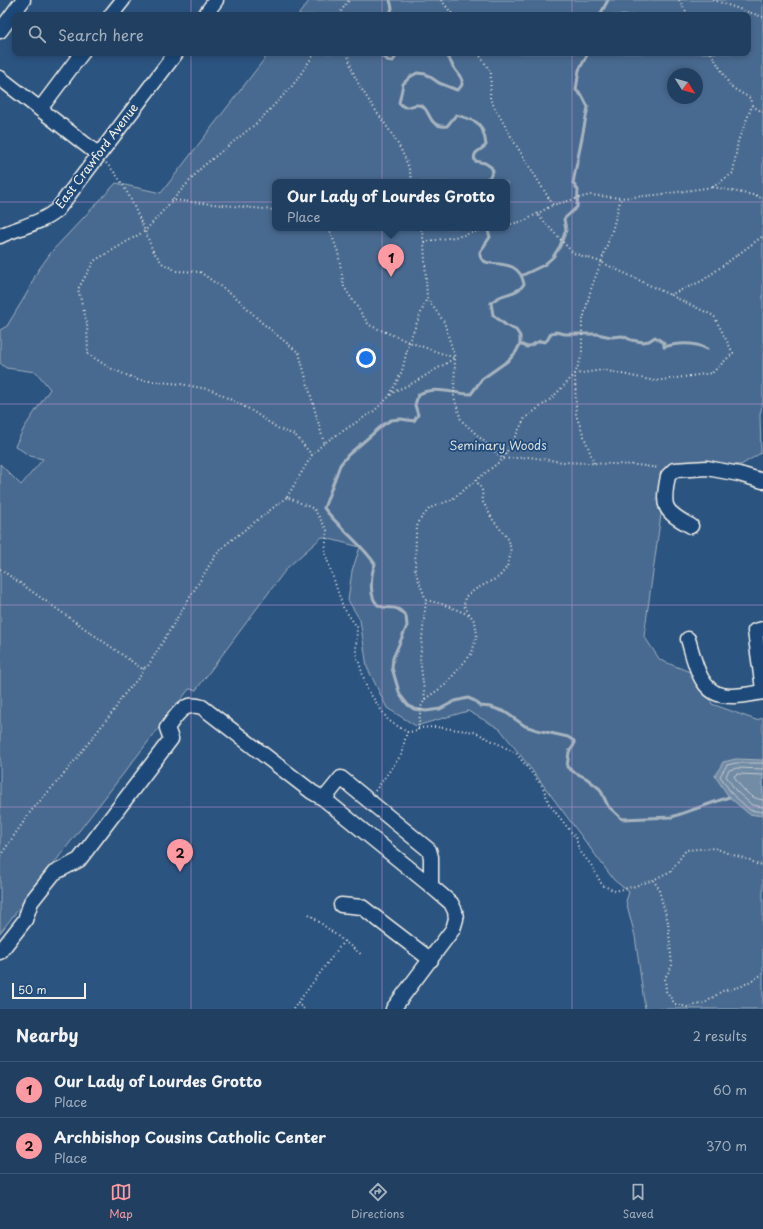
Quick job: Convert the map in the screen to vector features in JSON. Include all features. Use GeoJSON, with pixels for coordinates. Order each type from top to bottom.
{"type":"FeatureCollection","features":[{"type":"Feature","properties":{"kind":"street"},"geometry":{"type":"LineString","coordinates":[[14,12],[23,0]]}},
{"type":"Feature","properties":{"kind":"street"},"geometry":{"type":"LineString","coordinates":[[113,12],[123,0]]}},
{"type":"Feature","properties":{"kind":"street"},"geometry":{"type":"LineString","coordinates":[[207,12],[216,0]]}},
{"type":"Feature","properties":{"kind":"street"},"geometry":{"type":"LineString","coordinates":[[0,31],[12,15]]}},
{"type":"Feature","properties":{"kind":"street"},"geometry":{"type":"LineString","coordinates":[[40,109],[80,56]]}},
{"type":"Feature","properties":{"kind":"street","name":"East Crawford Avenue"},"geometry":{"type":"LineString","coordinates":[[0,236],[35,223],[53,214],[57,210],[174,56]]}},
{"type":"Feature","properties":{"kind":"street"},"geometry":{"type":"LineString","coordinates":[[0,78],[99,154]]}},
{"type":"Feature","properties":{"kind":"street"},"geometry":{"type":"LineString","coordinates":[[691,526],[675,518],[668,511],[664,503],[668,476],[674,470],[707,468],[763,481]]}},
{"type":"Feature","properties":{"kind":"street"},"geometry":{"type":"LineString","coordinates":[[688,639],[699,672],[705,684],[712,691],[721,695],[731,696],[763,690],[755,631],[763,629]]}},
{"type":"Feature","properties":{"kind":"street"},"geometry":{"type":"LineString","coordinates":[[0,952],[25,920],[31,902],[54,873],[78,860],[171,739],[167,728],[181,709],[187,706],[195,705],[202,708],[312,792],[324,799],[451,903],[456,911],[456,919],[453,929],[393,1009]]}},
{"type":"Feature","properties":{"kind":"street"},"geometry":{"type":"LineString","coordinates":[[324,799],[341,778],[369,800],[429,850],[431,857],[432,886]]}},
{"type":"Feature","properties":{"kind":"street"},"geometry":{"type":"LineString","coordinates":[[341,905],[362,907],[430,960]]}},
{"type":"Feature","properties":{"kind":"path"},"geometry":{"type":"LineString","coordinates":[[340,12],[347,2],[351,0]]}},
{"type":"Feature","properties":{"kind":"path"},"geometry":{"type":"LineString","coordinates":[[441,0],[451,12]]}},
{"type":"Feature","properties":{"kind":"path"},"geometry":{"type":"LineString","coordinates":[[679,0],[686,12]]}},
{"type":"Feature","properties":{"kind":"path"},"geometry":{"type":"LineString","coordinates":[[713,0],[748,12]]}},
{"type":"Feature","properties":{"kind":"path"},"geometry":{"type":"LineString","coordinates":[[751,13],[763,17]]}},
{"type":"Feature","properties":{"kind":"path"},"geometry":{"type":"LineString","coordinates":[[312,455],[294,435],[279,429],[249,409],[212,390],[182,384],[138,380],[110,368],[88,354],[87,323],[78,289],[94,261],[145,231],[171,200],[202,167],[258,122],[293,86],[313,56]]}},
{"type":"Feature","properties":{"kind":"path"},"geometry":{"type":"LineString","coordinates":[[348,56],[356,79],[394,139],[410,168],[412,179]]}},
{"type":"Feature","properties":{"kind":"path"},"geometry":{"type":"LineString","coordinates":[[480,56],[491,72],[490,99],[513,140],[553,204]]}},
{"type":"Feature","properties":{"kind":"path"},"geometry":{"type":"LineString","coordinates":[[713,56],[731,87],[750,98],[752,106],[738,141],[733,173],[713,187]]}},
{"type":"Feature","properties":{"kind":"path"},"geometry":{"type":"LineString","coordinates":[[752,106],[763,112]]}},
{"type":"Feature","properties":{"kind":"path"},"geometry":{"type":"LineString","coordinates":[[99,154],[116,173],[130,198],[153,251],[163,264],[177,271],[200,272],[238,298],[261,322],[299,353],[324,443]]}},
{"type":"Feature","properties":{"kind":"path"},"geometry":{"type":"LineString","coordinates":[[510,224],[524,221],[553,204],[590,195],[621,198],[713,187],[758,196],[763,199]]}},
{"type":"Feature","properties":{"kind":"path"},"geometry":{"type":"LineString","coordinates":[[594,462],[576,415],[575,374],[582,355],[582,327],[591,289],[612,231],[621,198]]}},
{"type":"Feature","properties":{"kind":"path"},"geometry":{"type":"LineString","coordinates":[[171,200],[272,210]]}},
{"type":"Feature","properties":{"kind":"path"},"geometry":{"type":"LineString","coordinates":[[288,497],[314,509],[327,530],[325,553],[342,607],[357,627],[356,652],[367,689],[388,720],[406,732],[418,731],[422,707],[425,699],[420,658],[426,600],[415,571],[416,534],[418,522],[430,508],[451,500],[502,459],[525,418],[552,398],[575,374],[603,370],[655,381],[712,373],[733,353],[714,316],[601,262],[573,253],[537,214]]}},
{"type":"Feature","properties":{"kind":"path"},"geometry":{"type":"LineString","coordinates":[[330,231],[338,252],[344,287],[369,324],[409,342],[455,358]]}},
{"type":"Feature","properties":{"kind":"path"},"geometry":{"type":"LineString","coordinates":[[389,397],[402,371],[409,342],[427,298],[424,242],[422,231]]}},
{"type":"Feature","properties":{"kind":"path"},"geometry":{"type":"LineString","coordinates":[[424,242],[481,231]]}},
{"type":"Feature","properties":{"kind":"path"},"geometry":{"type":"LineString","coordinates":[[670,295],[702,281],[763,236]]}},
{"type":"Feature","properties":{"kind":"path"},"geometry":{"type":"LineString","coordinates":[[427,298],[444,322],[455,358],[454,396],[461,420],[502,459],[529,458],[586,464],[594,462],[637,465],[674,470]]}},
{"type":"Feature","properties":{"kind":"path"},"geometry":{"type":"LineString","coordinates":[[0,856],[31,811],[65,773],[115,709],[122,697],[141,675],[144,668],[148,666],[215,556],[225,545],[288,497],[312,455],[324,443],[374,411],[394,391],[413,383],[455,358]]}},
{"type":"Feature","properties":{"kind":"path"},"geometry":{"type":"LineString","coordinates":[[425,699],[445,685],[472,653],[477,634],[475,622],[464,606],[465,597],[476,589],[499,577],[507,567],[511,553],[509,540],[493,520],[483,502],[482,490],[476,480]]}},
{"type":"Feature","properties":{"kind":"path"},"geometry":{"type":"LineString","coordinates":[[0,569],[141,668],[144,668]]}},
{"type":"Feature","properties":{"kind":"path"},"geometry":{"type":"LineString","coordinates":[[426,600],[442,604],[470,615]]}},
{"type":"Feature","properties":{"kind":"path"},"geometry":{"type":"LineString","coordinates":[[418,728],[436,728],[475,732],[516,753],[542,787],[549,804],[576,838],[579,850],[592,866],[602,885],[615,890],[632,887],[652,880],[671,871],[686,850],[715,848],[750,860],[758,865],[763,864]]}},
{"type":"Feature","properties":{"kind":"path"},"geometry":{"type":"LineString","coordinates":[[369,800],[401,755],[406,732]]}},
{"type":"Feature","properties":{"kind":"path"},"geometry":{"type":"LineString","coordinates":[[652,880],[658,887],[668,922],[672,966],[665,978],[666,991],[675,1004],[687,1007],[705,1002],[722,991],[740,987],[763,974]]}},
{"type":"Feature","properties":{"kind":"path"},"geometry":{"type":"LineString","coordinates":[[308,914],[362,955]]}},
{"type":"Feature","properties":{"kind":"path"},"geometry":{"type":"LineString","coordinates":[[293,1009],[344,941]]}},
{"type":"Feature","properties":{"kind":"path"},"geometry":{"type":"LineString","coordinates":[[297,1004],[304,1009]]}},
{"type":"Feature","properties":{"kind":"green space","name":"Seminary Woods"},"geometry":{"type":"Polygon","coordinates":[[[310,0],[761,0],[763,4],[763,401],[760,415],[761,453],[741,465],[690,463],[665,486],[644,636],[660,660],[700,676],[712,704],[756,720],[763,718],[763,1009],[645,1009],[635,936],[626,901],[629,892],[614,880],[500,729],[468,711],[416,726],[387,708],[367,667],[360,620],[348,600],[352,571],[360,547],[322,537],[287,568],[196,690],[189,689],[0,933],[0,464],[21,485],[43,459],[30,456],[15,446],[24,428],[50,389],[36,372],[6,368],[0,363],[0,330],[7,326],[27,293],[37,272],[52,251],[116,183],[161,193],[267,56],[751,56],[751,12],[300,12],[310,0]]]}},
{"type":"Feature","properties":{"kind":"water"},"geometry":{"type":"Polygon","coordinates":[[[736,759],[763,760],[763,816],[749,814],[729,797],[715,776],[723,762],[736,759]]]}},
{"type":"Feature","properties":{"kind":"waterway"},"geometry":{"type":"LineString","coordinates":[[390,0],[392,8],[391,12]]}},
{"type":"Feature","properties":{"kind":"waterway"},"geometry":{"type":"LineString","coordinates":[[602,12],[608,0]]}},
{"type":"Feature","properties":{"kind":"waterway"},"geometry":{"type":"LineString","coordinates":[[382,56],[389,61],[393,61],[396,56]]}},
{"type":"Feature","properties":{"kind":"waterway"},"geometry":{"type":"LineString","coordinates":[[448,56],[462,79],[462,85],[457,90],[439,83],[426,74],[417,73],[403,84],[399,103],[405,107],[416,105],[422,106],[425,108],[433,122],[441,126],[447,126],[456,115],[478,123],[483,131],[486,145],[476,153],[474,158],[475,161],[485,163],[491,167],[493,171],[490,177],[486,179]]}},
{"type":"Feature","properties":{"kind":"waterway"},"geometry":{"type":"LineString","coordinates":[[523,275],[544,265],[553,257],[560,246],[566,230],[564,219],[577,207],[578,190],[573,183],[588,107],[583,97],[576,90],[579,70],[586,56]]}},
{"type":"Feature","properties":{"kind":"waterway"},"geometry":{"type":"LineString","coordinates":[[488,231],[490,237],[480,252],[481,258],[489,263],[502,264],[516,269],[521,275],[524,284],[521,288],[499,297],[491,303],[493,315],[507,326],[516,330],[520,336],[520,344],[516,352],[509,360],[482,379],[471,394],[437,390],[424,392],[418,395],[415,405],[418,415],[414,421],[401,419],[391,420],[348,455],[340,465],[324,508],[363,549],[375,564],[372,575],[372,595],[374,600],[378,605],[400,610],[406,616],[407,626],[393,658],[392,668],[400,695],[408,705],[414,709],[426,711],[440,709],[455,701],[468,698],[475,701],[480,706],[491,707],[505,712],[525,726],[568,737],[574,741],[574,745],[569,752],[567,767],[586,778],[600,789],[608,806],[622,819],[672,817],[729,797]]}},
{"type":"Feature","properties":{"kind":"waterway"},"geometry":{"type":"LineString","coordinates":[[520,344],[527,347],[540,341],[545,342],[551,333],[556,332],[565,334],[597,334],[611,337],[623,336],[631,340],[643,342],[649,341],[655,337],[664,343],[664,347],[686,344],[697,345],[707,349]]}},
{"type":"Feature","properties":{"kind":"place","name":"Our Lady of Lourdes Grotto"},"geometry":{"type":"Point","coordinates":[391,277]}},
{"type":"Feature","properties":{"kind":"place","name":"Archbishop Cousins Catholic Center"},"geometry":{"type":"Point","coordinates":[180,872]}}]}
